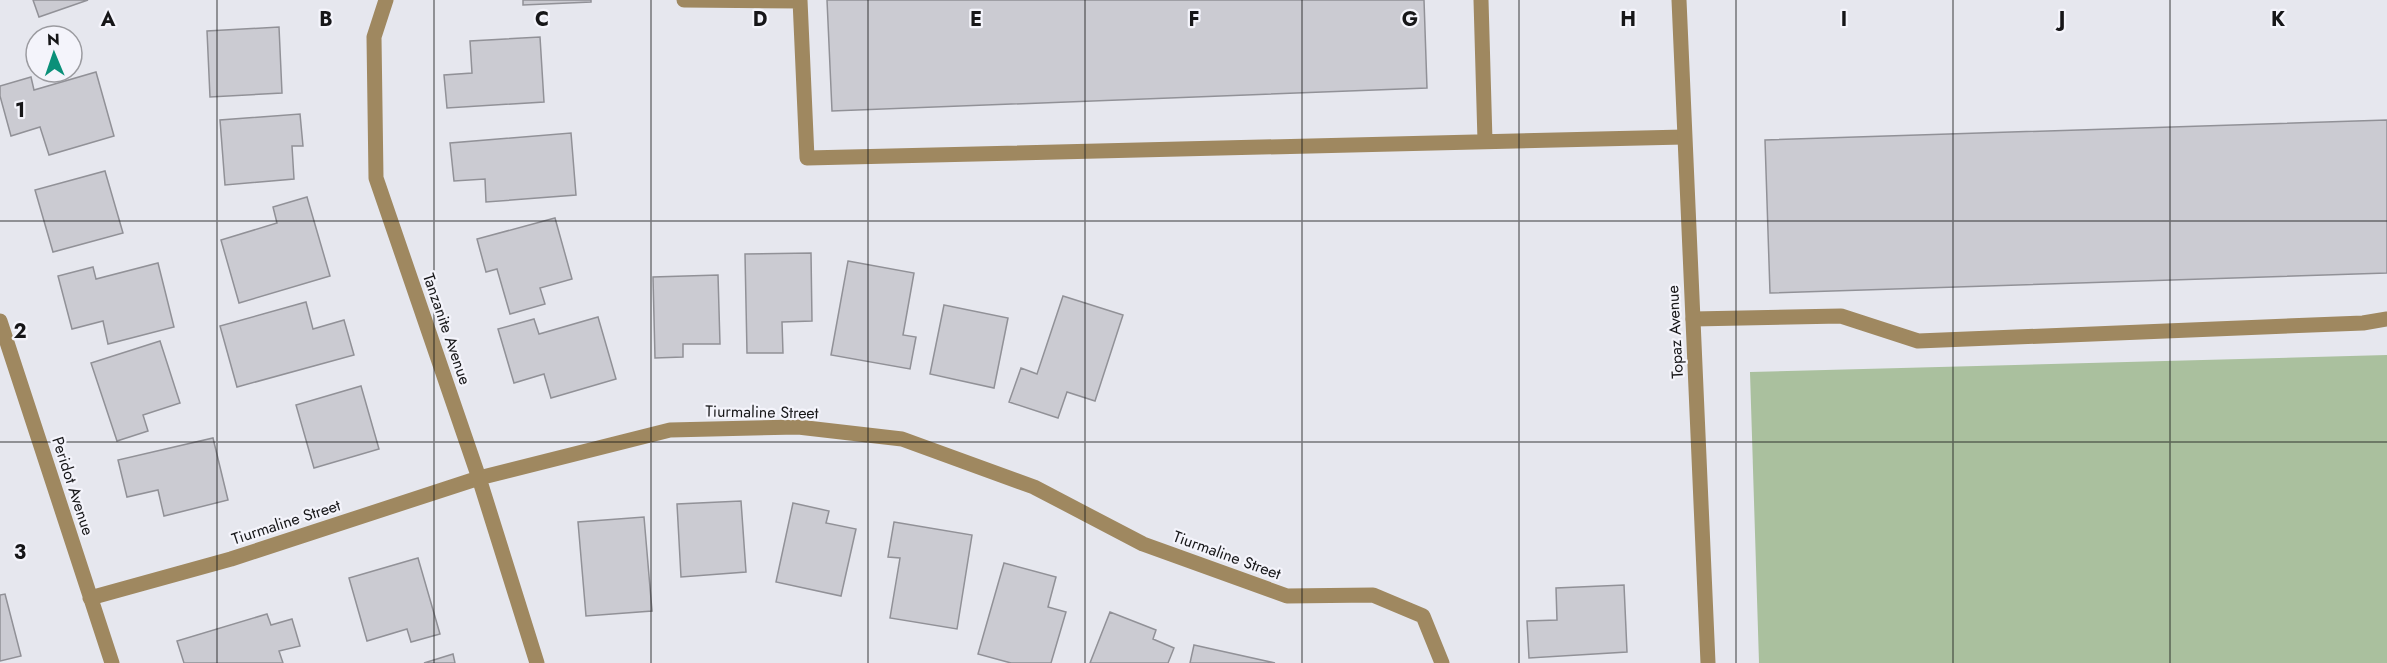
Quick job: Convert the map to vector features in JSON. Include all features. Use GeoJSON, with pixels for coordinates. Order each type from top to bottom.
{"type":"FeatureCollection","features":[{"type":"Feature","properties":{"kind":"street","name":"Tanzanite Avenue"},"geometry":{"type":"LineString","coordinates":[[386,0],[374,38],[376,178],[479,478],[537,663]]}},
{"type":"Feature","properties":{"kind":"street"},"geometry":{"type":"LineString","coordinates":[[684,0],[800,0],[807,158],[1684,137]]}},
{"type":"Feature","properties":{"kind":"street"},"geometry":{"type":"LineString","coordinates":[[1481,0],[1485,141]]}},
{"type":"Feature","properties":{"kind":"street","name":"Topaz Avenue"},"geometry":{"type":"LineString","coordinates":[[1678,0],[1708,663]]}},
{"type":"Feature","properties":{"kind":"street"},"geometry":{"type":"LineString","coordinates":[[1693,319],[1841,316],[1918,341],[2363,323],[2387,319]]}},
{"type":"Feature","properties":{"kind":"street","name":"Peridot Avenue"},"geometry":{"type":"LineString","coordinates":[[0,321],[112,663]]}},
{"type":"Feature","properties":{"kind":"street","name":"Tiurmaline Street"},"geometry":{"type":"LineString","coordinates":[[90,598],[231,559],[479,478],[670,430],[798,427],[902,439],[1034,488],[1143,544],[1287,596],[1373,595],[1423,616],[1442,663]]}},
{"type":"Feature","properties":{"kind":"green space"},"geometry":{"type":"Polygon","coordinates":[[[2387,355],[2387,663],[1759,663],[1750,372],[2387,355]]]}},
{"type":"Feature","properties":{"kind":"building"},"geometry":{"type":"Polygon","coordinates":[[[33,0],[88,0],[39,17],[33,0]]]}},
{"type":"Feature","properties":{"kind":"building"},"geometry":{"type":"Polygon","coordinates":[[[523,0],[591,0],[591,2],[523,5],[523,0]]]}},
{"type":"Feature","properties":{"kind":"building"},"geometry":{"type":"Polygon","coordinates":[[[827,0],[1424,0],[1427,88],[832,111],[827,0]]]}},
{"type":"Feature","properties":{"kind":"building"},"geometry":{"type":"Polygon","coordinates":[[[279,27],[282,93],[210,97],[207,31],[279,27]]]}},
{"type":"Feature","properties":{"kind":"building"},"geometry":{"type":"Polygon","coordinates":[[[540,37],[544,102],[447,108],[444,75],[472,73],[470,41],[540,37]]]}},
{"type":"Feature","properties":{"kind":"building"},"geometry":{"type":"Polygon","coordinates":[[[96,72],[114,136],[49,155],[40,127],[11,136],[0,96],[0,86],[24,79],[24,84],[33,84],[34,90],[55,84],[84,84],[84,75],[96,72]]]}},
{"type":"Feature","properties":{"kind":"building"},"geometry":{"type":"Polygon","coordinates":[[[300,114],[303,146],[292,146],[294,179],[225,185],[220,120],[300,114]]]}},
{"type":"Feature","properties":{"kind":"building"},"geometry":{"type":"Polygon","coordinates":[[[2387,120],[2387,273],[1770,293],[1765,140],[2387,120]]]}},
{"type":"Feature","properties":{"kind":"building"},"geometry":{"type":"Polygon","coordinates":[[[571,133],[576,195],[486,202],[485,179],[454,181],[450,143],[571,133]]]}},
{"type":"Feature","properties":{"kind":"building"},"geometry":{"type":"Polygon","coordinates":[[[105,171],[123,233],[53,252],[35,190],[105,171]]]}},
{"type":"Feature","properties":{"kind":"building"},"geometry":{"type":"Polygon","coordinates":[[[307,197],[330,276],[239,303],[221,240],[277,223],[273,207],[307,197]]]}},
{"type":"Feature","properties":{"kind":"building"},"geometry":{"type":"Polygon","coordinates":[[[555,218],[572,279],[540,288],[545,304],[510,314],[497,269],[486,272],[477,239],[555,218]]]}},
{"type":"Feature","properties":{"kind":"building"},"geometry":{"type":"Polygon","coordinates":[[[811,253],[812,321],[782,322],[783,353],[747,353],[745,254],[811,253]]]}},
{"type":"Feature","properties":{"kind":"building"},"geometry":{"type":"Polygon","coordinates":[[[848,261],[914,273],[903,335],[916,337],[910,369],[831,355],[848,261]]]}},
{"type":"Feature","properties":{"kind":"building"},"geometry":{"type":"Polygon","coordinates":[[[158,263],[174,327],[108,344],[103,321],[72,329],[58,276],[93,267],[96,279],[158,263]]]}},
{"type":"Feature","properties":{"kind":"building"},"geometry":{"type":"Polygon","coordinates":[[[718,275],[720,344],[683,344],[683,357],[655,358],[653,277],[718,275]]]}},
{"type":"Feature","properties":{"kind":"building"},"geometry":{"type":"Polygon","coordinates":[[[1063,296],[1123,315],[1095,401],[1067,392],[1058,418],[1009,402],[1021,368],[1037,374],[1063,296]]]}},
{"type":"Feature","properties":{"kind":"building"},"geometry":{"type":"Polygon","coordinates":[[[306,302],[313,329],[344,320],[354,355],[237,387],[220,326],[306,302]]]}},
{"type":"Feature","properties":{"kind":"building"},"geometry":{"type":"Polygon","coordinates":[[[944,305],[1008,318],[994,388],[930,374],[944,305]]]}},
{"type":"Feature","properties":{"kind":"building"},"geometry":{"type":"Polygon","coordinates":[[[598,317],[616,379],[551,398],[544,374],[514,383],[498,329],[534,319],[539,334],[598,317]]]}},
{"type":"Feature","properties":{"kind":"building"},"geometry":{"type":"Polygon","coordinates":[[[160,341],[180,403],[143,415],[148,431],[117,441],[91,363],[160,341]]]}},
{"type":"Feature","properties":{"kind":"building"},"geometry":{"type":"Polygon","coordinates":[[[361,386],[379,449],[314,468],[296,405],[361,386]]]}},
{"type":"Feature","properties":{"kind":"building"},"geometry":{"type":"Polygon","coordinates":[[[213,438],[228,500],[164,516],[158,490],[127,497],[118,460],[213,438]]]}},
{"type":"Feature","properties":{"kind":"building"},"geometry":{"type":"Polygon","coordinates":[[[741,501],[746,572],[681,577],[677,504],[741,501]]]}},
{"type":"Feature","properties":{"kind":"building"},"geometry":{"type":"Polygon","coordinates":[[[793,503],[829,511],[826,523],[856,529],[841,596],[776,582],[793,503]]]}},
{"type":"Feature","properties":{"kind":"building"},"geometry":{"type":"Polygon","coordinates":[[[644,517],[652,611],[586,616],[578,522],[644,517]]]}},
{"type":"Feature","properties":{"kind":"building"},"geometry":{"type":"Polygon","coordinates":[[[894,522],[972,535],[957,629],[890,618],[900,558],[888,557],[894,522]]]}},
{"type":"Feature","properties":{"kind":"building"},"geometry":{"type":"Polygon","coordinates":[[[418,558],[440,634],[411,642],[407,629],[367,641],[349,578],[418,558]]]}},
{"type":"Feature","properties":{"kind":"building"},"geometry":{"type":"Polygon","coordinates":[[[1004,563],[1056,577],[1048,607],[1066,612],[1051,663],[1011,663],[978,654],[1004,563]]]}},
{"type":"Feature","properties":{"kind":"building"},"geometry":{"type":"Polygon","coordinates":[[[1624,585],[1627,652],[1529,658],[1527,621],[1557,620],[1556,588],[1624,585]]]}},
{"type":"Feature","properties":{"kind":"building"},"geometry":{"type":"Polygon","coordinates":[[[5,594],[21,656],[0,661],[0,595],[5,594]]]}},
{"type":"Feature","properties":{"kind":"building"},"geometry":{"type":"Polygon","coordinates":[[[1110,612],[1156,630],[1153,639],[1174,648],[1168,663],[1090,663],[1110,612]]]}},
{"type":"Feature","properties":{"kind":"building"},"geometry":{"type":"Polygon","coordinates":[[[267,614],[271,625],[292,619],[300,646],[279,651],[283,663],[184,663],[177,641],[267,614]]]}},
{"type":"Feature","properties":{"kind":"building"},"geometry":{"type":"Polygon","coordinates":[[[1194,645],[1275,663],[1190,663],[1194,645]]]}},
{"type":"Feature","properties":{"kind":"building"},"geometry":{"type":"Polygon","coordinates":[[[453,654],[455,663],[424,663],[453,654]]]}}]}
